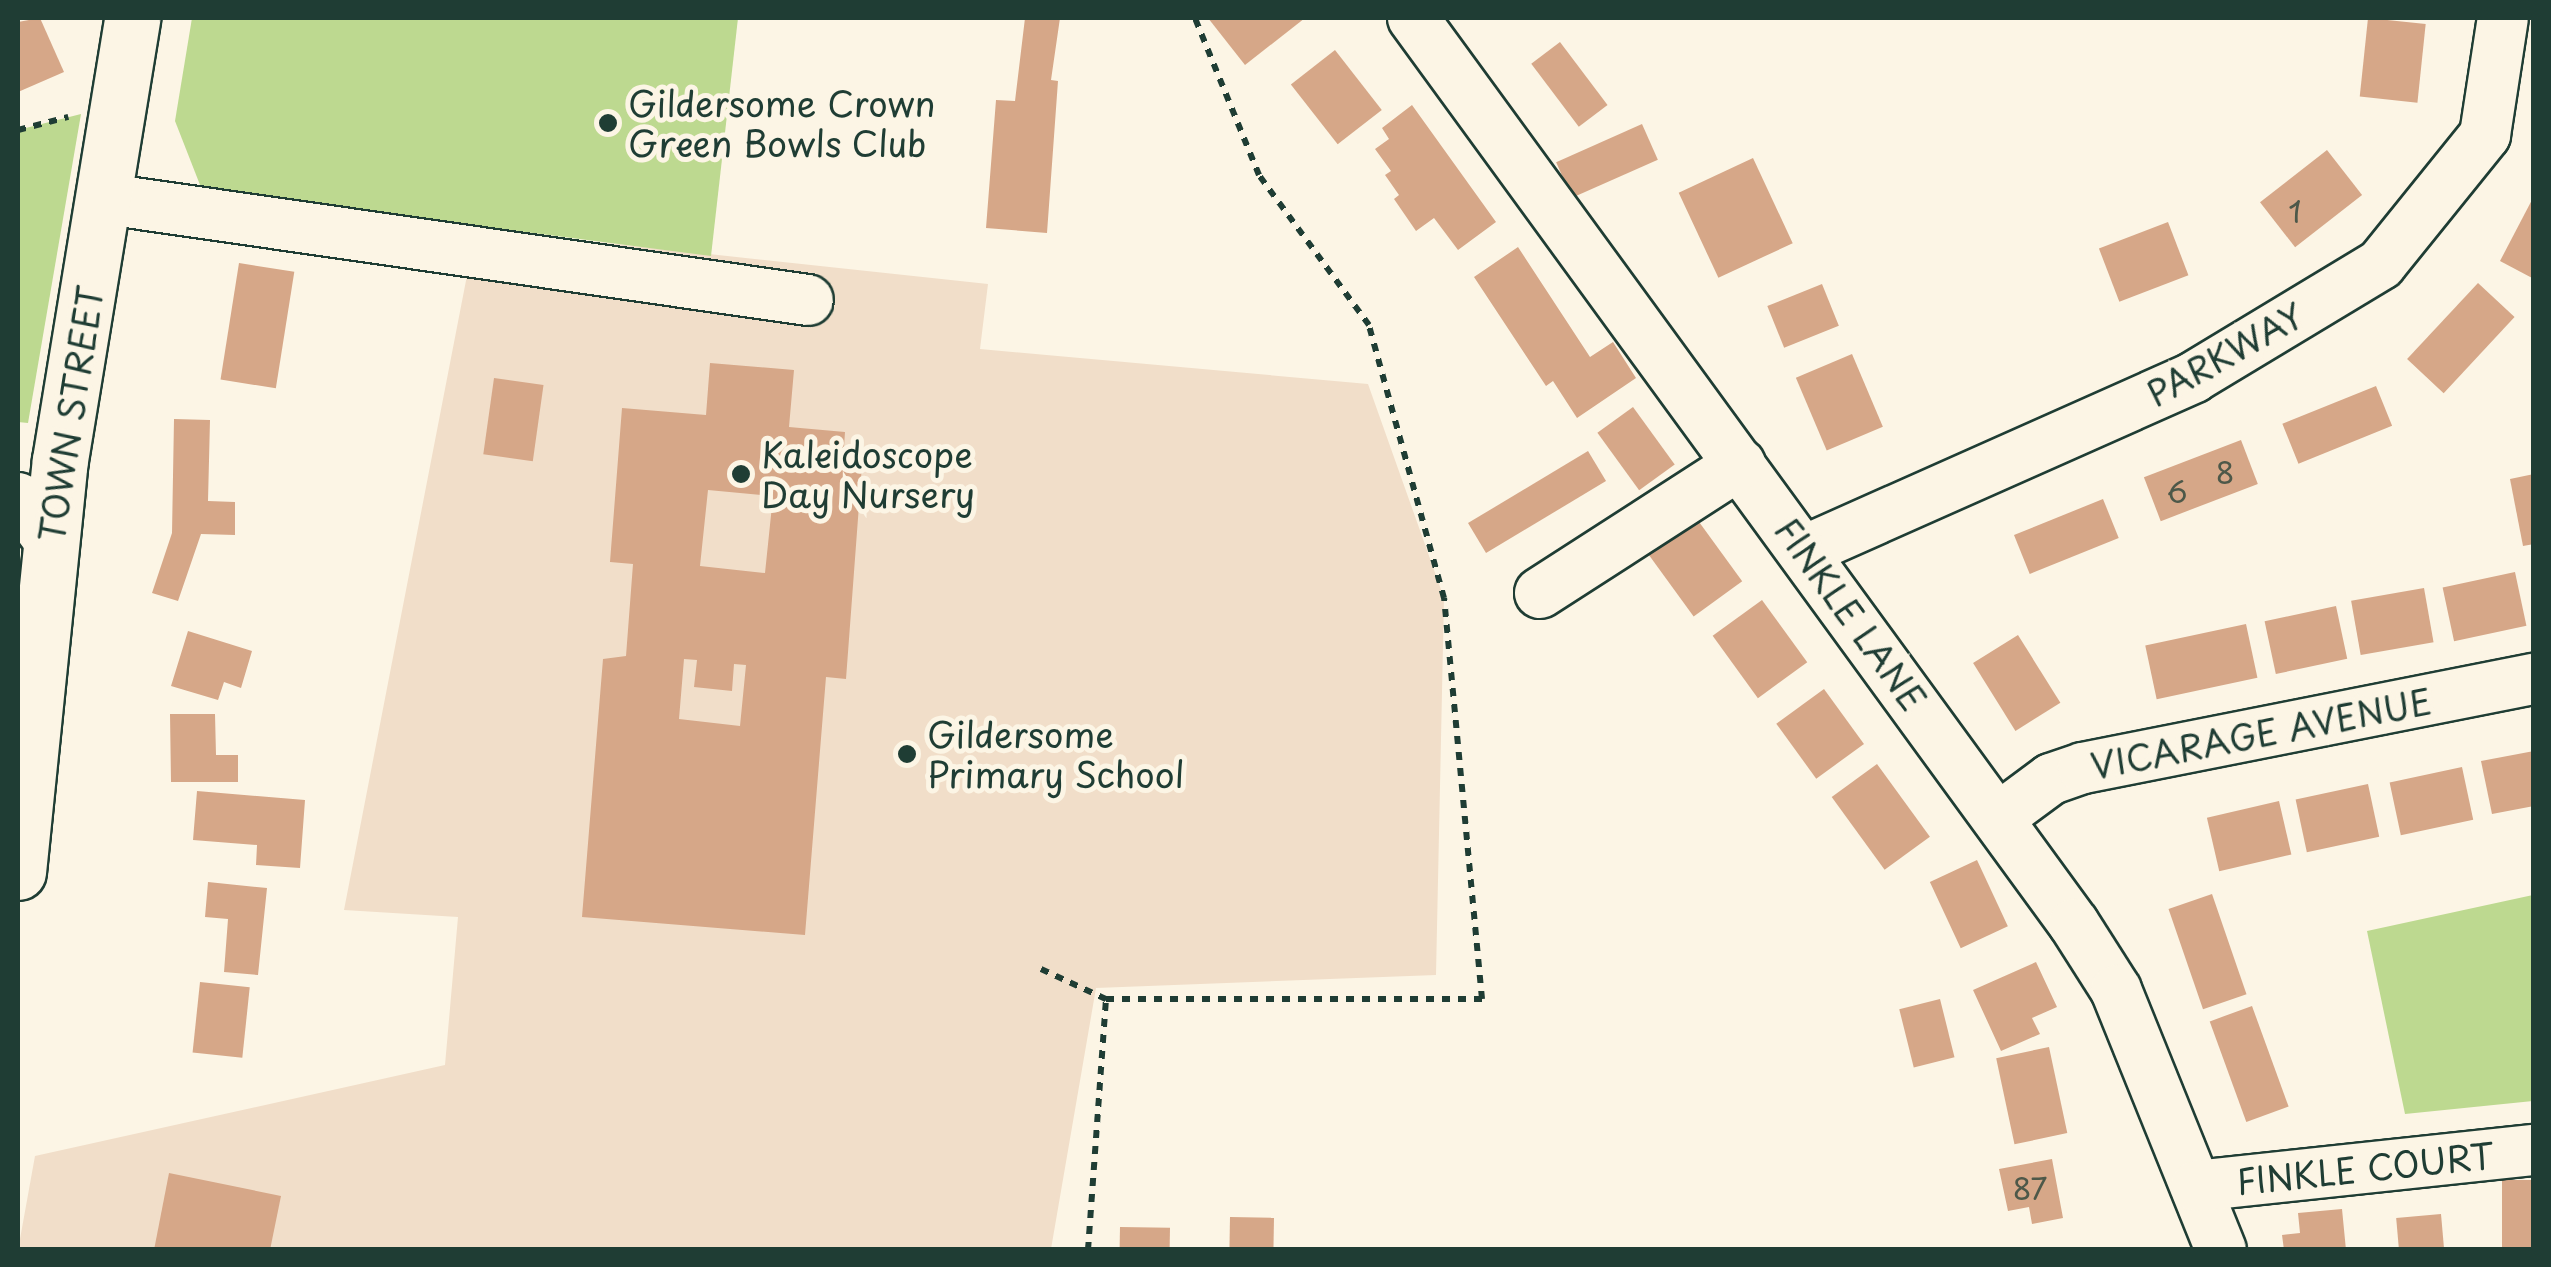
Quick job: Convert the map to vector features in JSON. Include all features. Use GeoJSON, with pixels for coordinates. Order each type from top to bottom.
{"type":"FeatureCollection","features":[{"type":"Feature","properties":{"kind":"main road","name":"TOWN STREET"},"geometry":{"type":"LineString","coordinates":[[18,872],[33,518],[106,198],[132,18]]}},
{"type":"Feature","properties":{"kind":"street","name":"FINKLE LANE"},"geometry":{"type":"LineString","coordinates":[[1413,18],[2001,816],[2116,990],[2221,1250]]}},
{"type":"Feature","properties":{"kind":"street","name":"PARKWAY"},"geometry":{"type":"LineString","coordinates":[[1804,551],[2194,377],[2381,264],[2485,134],[2504,18]]}},
{"type":"Feature","properties":{"kind":"street"},"geometry":{"type":"LineString","coordinates":[[106,198],[808,300]]}},
{"type":"Feature","properties":{"kind":"street"},"geometry":{"type":"LineString","coordinates":[[1540,593],[1740,464]]}},
{"type":"Feature","properties":{"kind":"street","name":"VICARAGE AVENUE"},"geometry":{"type":"LineString","coordinates":[[2001,816],[2051,779],[2083,768],[2534,678]]}},
{"type":"Feature","properties":{"kind":"street","name":"FINKLE COURT"},"geometry":{"type":"LineString","coordinates":[[2196,1186],[2534,1150]]}},
{"type":"Feature","properties":{"kind":"path"},"geometry":{"type":"LineString","coordinates":[[1041,969],[1106,1000],[1482,999],[1444,598],[1369,325],[1259,174],[1194,18]]}},
{"type":"Feature","properties":{"kind":"path"},"geometry":{"type":"LineString","coordinates":[[1088,1250],[1106,1000]]}},
{"type":"Feature","properties":{"kind":"shaded area","name":"Gildersome Primary School"},"geometry":{"type":"Polygon","coordinates":[[[476,229],[988,284],[980,349],[1368,384],[1444,598],[1436,975],[1096,988],[1051,1249],[18,1250],[35,1156],[445,1065],[458,917],[344,910],[476,229]]]}},
{"type":"Feature","properties":{"kind":"green space"},"geometry":{"type":"Polygon","coordinates":[[[192,18],[738,18],[711,256],[202,190],[175,121],[192,18]]]}},
{"type":"Feature","properties":{"kind":"green space"},"geometry":{"type":"Polygon","coordinates":[[[81,114],[28,423],[18,422],[18,130],[81,114]]]}},
{"type":"Feature","properties":{"kind":"green space"},"geometry":{"type":"Polygon","coordinates":[[[2533,895],[2533,1101],[2405,1114],[2367,931],[2533,895]]]}},
{"type":"Feature","properties":{"kind":"building"},"geometry":{"type":"Polygon","coordinates":[[[40,18],[64,72],[18,92],[18,22],[40,18]]]}},
{"type":"Feature","properties":{"kind":"building"},"geometry":{"type":"Polygon","coordinates":[[[1025,18],[1060,18],[1051,80],[1058,81],[1047,233],[986,228],[996,100],[1015,101],[1025,18]]]}},
{"type":"Feature","properties":{"kind":"building"},"geometry":{"type":"Polygon","coordinates":[[[1208,18],[1305,18],[1245,65],[1208,18]]]}},
{"type":"Feature","properties":{"kind":"building"},"geometry":{"type":"Polygon","coordinates":[[[2368,18],[2426,24],[2417,103],[2360,97],[2368,18]]]}},
{"type":"Feature","properties":{"kind":"building"},"geometry":{"type":"Polygon","coordinates":[[[1560,42],[1608,105],[1579,127],[1531,64],[1560,42]]]}},
{"type":"Feature","properties":{"kind":"building"},"geometry":{"type":"Polygon","coordinates":[[[1335,50],[1382,110],[1338,144],[1291,84],[1335,50]]]}},
{"type":"Feature","properties":{"kind":"building"},"geometry":{"type":"Polygon","coordinates":[[[1412,105],[1496,222],[1458,250],[1434,218],[1416,231],[1394,199],[1399,195],[1385,175],[1391,171],[1375,149],[1389,139],[1382,128],[1412,105]]]}},
{"type":"Feature","properties":{"kind":"building"},"geometry":{"type":"Polygon","coordinates":[[[1642,124],[1658,160],[1572,198],[1556,162],[1642,124]]]}},
{"type":"Feature","properties":{"kind":"building"},"geometry":{"type":"Polygon","coordinates":[[[2327,150],[2362,195],[2295,247],[2260,202],[2327,150]]]}},
{"type":"Feature","properties":{"kind":"building"},"geometry":{"type":"Polygon","coordinates":[[[1753,158],[1793,243],[1718,278],[1679,193],[1753,158]]]}},
{"type":"Feature","properties":{"kind":"building"},"geometry":{"type":"Polygon","coordinates":[[[2534,196],[2534,279],[2500,261],[2534,196]]]}},
{"type":"Feature","properties":{"kind":"building"},"geometry":{"type":"Polygon","coordinates":[[[2168,222],[2188,275],[2119,302],[2099,249],[2168,222]]]}},
{"type":"Feature","properties":{"kind":"building"},"geometry":{"type":"Polygon","coordinates":[[[1518,247],[1590,357],[1613,342],[1636,378],[1577,418],[1553,381],[1546,386],[1474,277],[1518,247]]]}},
{"type":"Feature","properties":{"kind":"building"},"geometry":{"type":"Polygon","coordinates":[[[239,263],[294,272],[276,388],[221,380],[239,263]]]}},
{"type":"Feature","properties":{"kind":"building"},"geometry":{"type":"Polygon","coordinates":[[[2478,283],[2515,317],[2444,393],[2407,359],[2478,283]]]}},
{"type":"Feature","properties":{"kind":"building"},"geometry":{"type":"Polygon","coordinates":[[[1822,284],[1839,326],[1784,348],[1767,306],[1822,284]]]}},
{"type":"Feature","properties":{"kind":"building"},"geometry":{"type":"Polygon","coordinates":[[[1852,354],[1883,427],[1827,451],[1796,378],[1852,354]]]}},
{"type":"Feature","properties":{"kind":"building"},"geometry":{"type":"Polygon","coordinates":[[[710,363],[794,370],[789,427],[845,432],[843,463],[862,465],[846,679],[826,677],[805,935],[582,917],[603,659],[626,656],[633,564],[610,562],[622,408],[706,415],[710,363]],[[708,490],[700,566],[765,573],[773,496],[708,490]],[[684,659],[679,719],[740,726],[746,665],[734,664],[732,691],[694,687],[697,660],[684,659]]]}},
{"type":"Feature","properties":{"kind":"building"},"geometry":{"type":"Polygon","coordinates":[[[494,378],[544,385],[533,461],[483,454],[494,378]]]}},
{"type":"Feature","properties":{"kind":"building"},"geometry":{"type":"Polygon","coordinates":[[[2376,386],[2392,426],[2298,464],[2282,424],[2376,386]]]}},
{"type":"Feature","properties":{"kind":"building"},"geometry":{"type":"Polygon","coordinates":[[[1633,407],[1675,464],[1639,490],[1597,433],[1633,407]]]}},
{"type":"Feature","properties":{"kind":"building"},"geometry":{"type":"Polygon","coordinates":[[[174,419],[210,420],[208,501],[235,502],[235,535],[201,534],[178,601],[152,593],[172,533],[174,419]]]}},
{"type":"Feature","properties":{"kind":"building"},"geometry":{"type":"Polygon","coordinates":[[[2241,440],[2258,484],[2161,521],[2144,477],[2241,440]]]}},
{"type":"Feature","properties":{"kind":"building"},"geometry":{"type":"Polygon","coordinates":[[[1588,451],[1606,481],[1486,553],[1468,523],[1588,451]]]}},
{"type":"Feature","properties":{"kind":"building"},"geometry":{"type":"Polygon","coordinates":[[[2534,474],[2534,544],[2523,546],[2510,479],[2534,474]]]}},
{"type":"Feature","properties":{"kind":"building"},"geometry":{"type":"Polygon","coordinates":[[[2103,499],[2119,538],[2030,574],[2014,535],[2103,499]]]}},
{"type":"Feature","properties":{"kind":"building"},"geometry":{"type":"Polygon","coordinates":[[[1694,515],[1742,581],[1694,617],[1645,550],[1694,515]]]}},
{"type":"Feature","properties":{"kind":"building"},"geometry":{"type":"Polygon","coordinates":[[[2515,572],[2526,626],[2454,641],[2443,587],[2515,572]]]}},
{"type":"Feature","properties":{"kind":"building"},"geometry":{"type":"Polygon","coordinates":[[[2424,588],[2434,642],[2361,655],[2351,601],[2424,588]]]}},
{"type":"Feature","properties":{"kind":"building"},"geometry":{"type":"Polygon","coordinates":[[[1762,600],[1807,662],[1758,698],[1713,636],[1762,600]]]}},
{"type":"Feature","properties":{"kind":"building"},"geometry":{"type":"Polygon","coordinates":[[[2336,606],[2347,659],[2276,674],[2265,621],[2336,606]]]}},
{"type":"Feature","properties":{"kind":"building"},"geometry":{"type":"Polygon","coordinates":[[[2246,624],[2257,678],[2157,699],[2145,645],[2246,624]]]}},
{"type":"Feature","properties":{"kind":"building"},"geometry":{"type":"Polygon","coordinates":[[[188,631],[252,651],[241,688],[224,682],[218,700],[171,686],[188,631]]]}},
{"type":"Feature","properties":{"kind":"building"},"geometry":{"type":"Polygon","coordinates":[[[2018,635],[2060,703],[2015,731],[1973,663],[2018,635]]]}},
{"type":"Feature","properties":{"kind":"building"},"geometry":{"type":"Polygon","coordinates":[[[1824,689],[1864,744],[1816,779],[1776,724],[1824,689]]]}},
{"type":"Feature","properties":{"kind":"building"},"geometry":{"type":"Polygon","coordinates":[[[170,714],[215,714],[216,755],[238,755],[238,782],[171,782],[170,714]]]}},
{"type":"Feature","properties":{"kind":"building"},"geometry":{"type":"Polygon","coordinates":[[[2534,751],[2534,806],[2492,814],[2481,761],[2534,751]]]}},
{"type":"Feature","properties":{"kind":"building"},"geometry":{"type":"Polygon","coordinates":[[[1877,764],[1930,837],[1885,870],[1832,797],[1877,764]]]}},
{"type":"Feature","properties":{"kind":"building"},"geometry":{"type":"Polygon","coordinates":[[[2462,767],[2473,820],[2401,835],[2390,782],[2462,767]]]}},
{"type":"Feature","properties":{"kind":"building"},"geometry":{"type":"Polygon","coordinates":[[[2368,784],[2379,837],[2307,852],[2296,799],[2368,784]]]}},
{"type":"Feature","properties":{"kind":"building"},"geometry":{"type":"Polygon","coordinates":[[[197,791],[305,800],[300,868],[256,865],[257,845],[193,840],[197,791]]]}},
{"type":"Feature","properties":{"kind":"building"},"geometry":{"type":"Polygon","coordinates":[[[2279,801],[2291,855],[2219,871],[2207,818],[2279,801]]]}},
{"type":"Feature","properties":{"kind":"building"},"geometry":{"type":"Polygon","coordinates":[[[1977,860],[2008,926],[1961,948],[1930,882],[1977,860]]]}},
{"type":"Feature","properties":{"kind":"building"},"geometry":{"type":"Polygon","coordinates":[[[208,882],[267,888],[258,975],[224,972],[228,919],[205,917],[208,882]]]}},
{"type":"Feature","properties":{"kind":"building"},"geometry":{"type":"Polygon","coordinates":[[[2212,894],[2247,994],[2203,1009],[2169,909],[2212,894]]]}},
{"type":"Feature","properties":{"kind":"building"},"geometry":{"type":"Polygon","coordinates":[[[2036,962],[2057,1007],[2032,1018],[2040,1034],[2001,1051],[1973,990],[2036,962]]]}},
{"type":"Feature","properties":{"kind":"building"},"geometry":{"type":"Polygon","coordinates":[[[200,982],[250,987],[242,1058],[193,1053],[200,982]]]}},
{"type":"Feature","properties":{"kind":"building"},"geometry":{"type":"Polygon","coordinates":[[[1940,999],[1955,1057],[1914,1067],[1899,1009],[1940,999]]]}},
{"type":"Feature","properties":{"kind":"building"},"geometry":{"type":"Polygon","coordinates":[[[2252,1006],[2289,1107],[2246,1122],[2210,1021],[2252,1006]]]}},
{"type":"Feature","properties":{"kind":"building"},"geometry":{"type":"Polygon","coordinates":[[[2049,1047],[2067,1133],[2014,1144],[1996,1058],[2049,1047]]]}},
{"type":"Feature","properties":{"kind":"building"},"geometry":{"type":"Polygon","coordinates":[[[2052,1159],[2063,1218],[2032,1224],[2029,1207],[2008,1211],[1999,1169],[2052,1159]]]}},
{"type":"Feature","properties":{"kind":"building"},"geometry":{"type":"Polygon","coordinates":[[[169,1173],[281,1196],[270,1250],[154,1250],[169,1173]]]}},
{"type":"Feature","properties":{"kind":"building"},"geometry":{"type":"Polygon","coordinates":[[[2502,1180],[2534,1180],[2534,1250],[2502,1250],[2502,1180]]]}},
{"type":"Feature","properties":{"kind":"building"},"geometry":{"type":"Polygon","coordinates":[[[2342,1209],[2346,1250],[2284,1250],[2282,1235],[2300,1233],[2298,1213],[2342,1209]]]}},
{"type":"Feature","properties":{"kind":"building"},"geometry":{"type":"Polygon","coordinates":[[[2441,1214],[2444,1250],[2399,1250],[2396,1218],[2441,1214]]]}},
{"type":"Feature","properties":{"kind":"building"},"geometry":{"type":"Polygon","coordinates":[[[1230,1217],[1274,1218],[1273,1250],[1229,1250],[1230,1217]]]}},
{"type":"Feature","properties":{"kind":"building"},"geometry":{"type":"Polygon","coordinates":[[[1120,1227],[1170,1228],[1170,1250],[1120,1250],[1120,1227]]]}},
{"type":"Feature","properties":{"kind":"place","name":"Gildersome Crown Green Bowls Club"},"geometry":{"type":"Point","coordinates":[608,123]}},
{"type":"Feature","properties":{"kind":"place","name":"Kaleidoscope Day Nursery"},"geometry":{"type":"Point","coordinates":[741,474]}},
{"type":"Feature","properties":{"kind":"place","name":"Gildersome Primary School"},"geometry":{"type":"Point","coordinates":[907,754]}}]}
